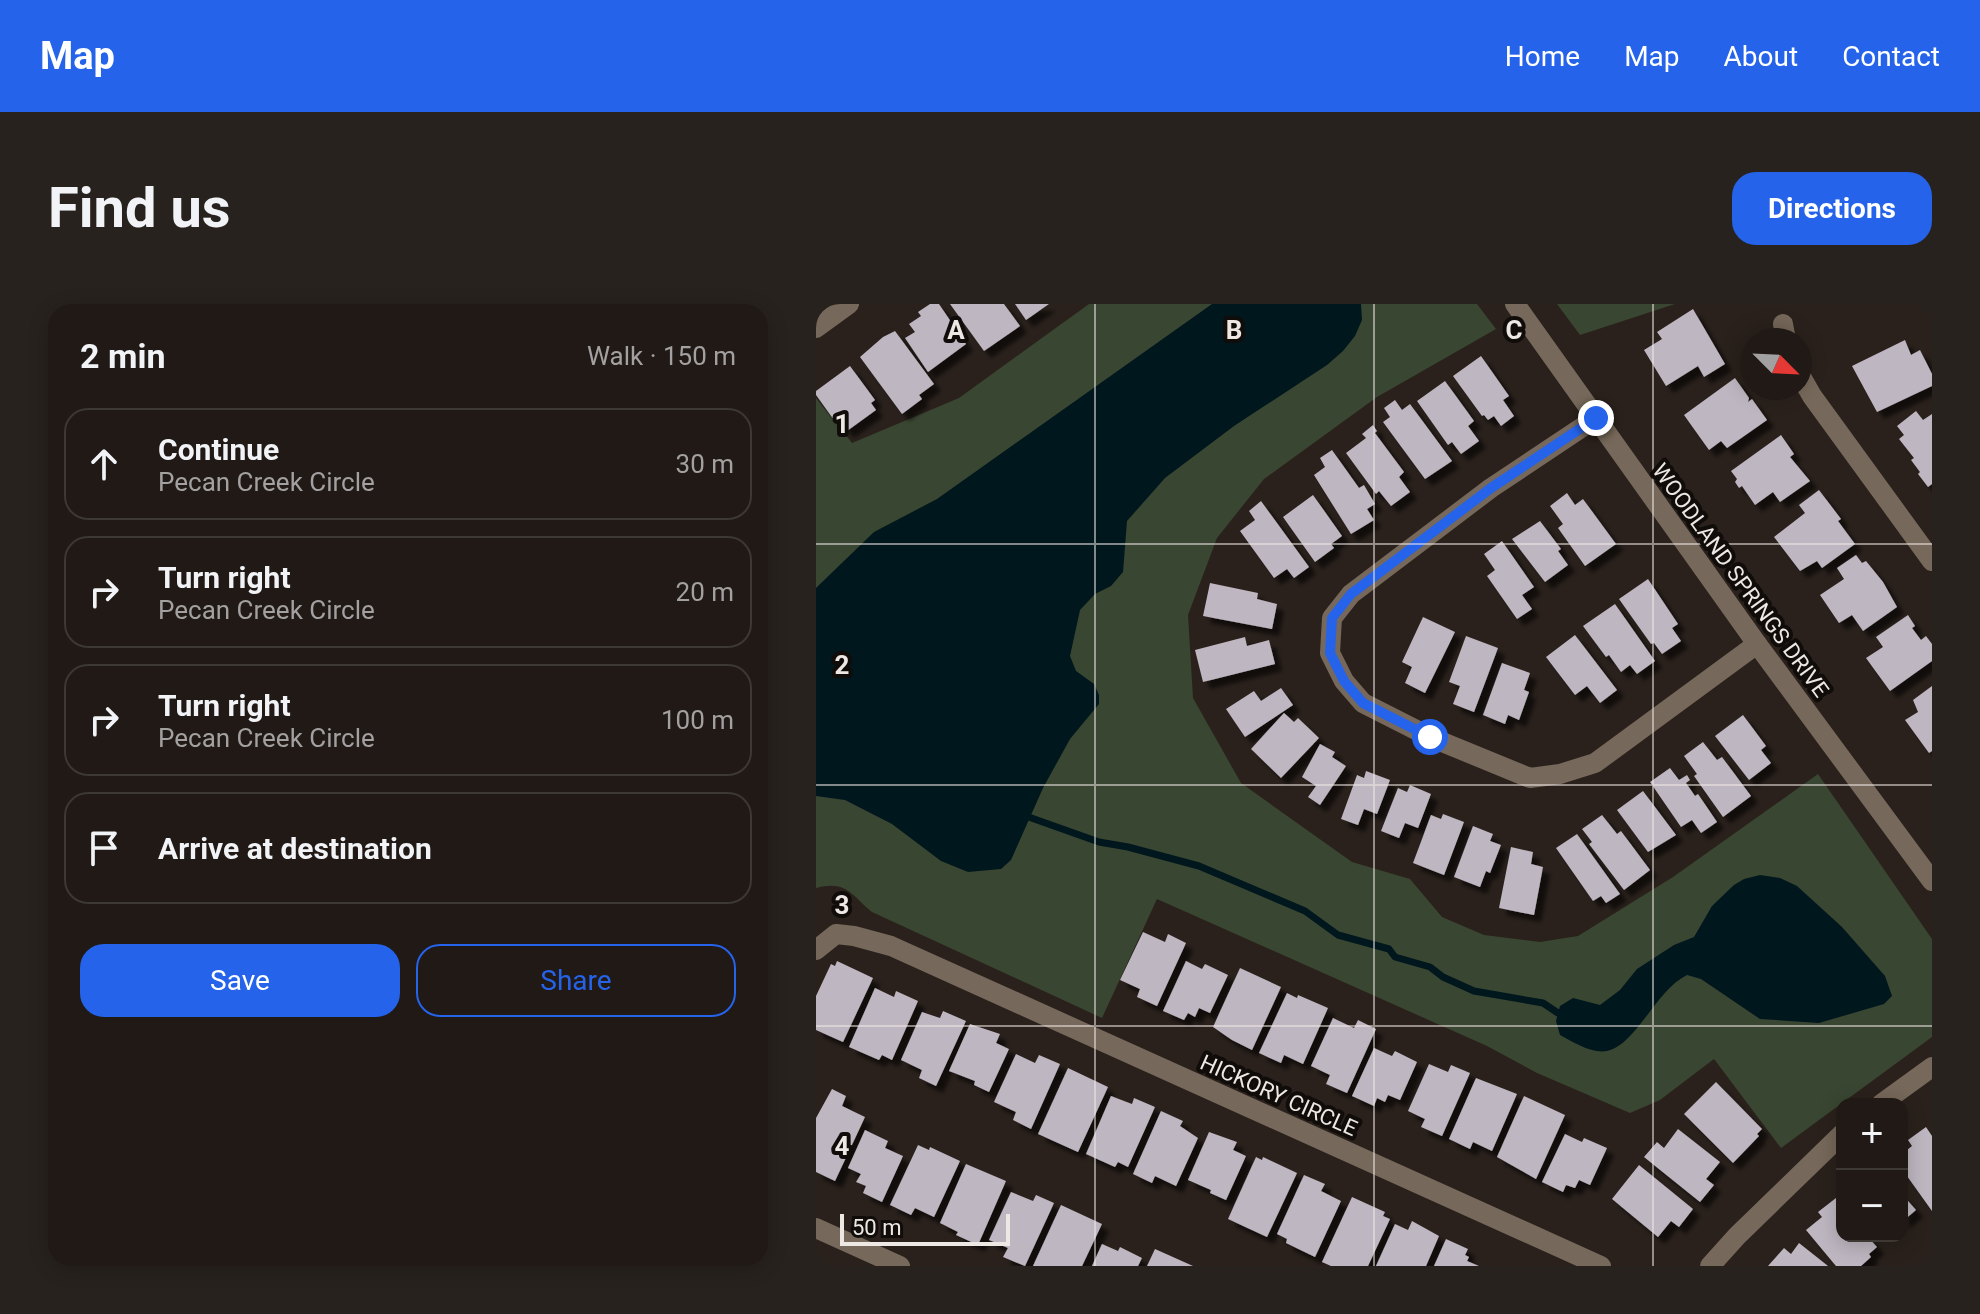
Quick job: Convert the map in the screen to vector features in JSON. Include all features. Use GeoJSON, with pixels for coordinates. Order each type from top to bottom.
{"type":"FeatureCollection","features":[{"type":"Feature","properties":{"kind":"street"},"geometry":{"type":"LineString","coordinates":[[816,328],[849,304]]}},
{"type":"Feature","properties":{"kind":"street","name":"WOODLAND SPRINGS DRIVE"},"geometry":{"type":"LineString","coordinates":[[1515,304],[1757,644],[1932,881]]}},
{"type":"Feature","properties":{"kind":"street"},"geometry":{"type":"LineString","coordinates":[[1812,396],[1932,561]]}},
{"type":"Feature","properties":{"kind":"street"},"geometry":{"type":"LineString","coordinates":[[1596,418],[1491,488],[1351,594],[1332,618],[1330,653],[1344,681],[1363,703],[1430,737],[1530,778],[1560,774],[1595,763],[1757,644]]}},
{"type":"Feature","properties":{"kind":"street","name":"HICKORY CIRCLE"},"geometry":{"type":"LineString","coordinates":[[816,950],[836,934],[891,946],[1601,1266]]}},
{"type":"Feature","properties":{"kind":"street"},"geometry":{"type":"LineString","coordinates":[[1889,1098],[1932,1067]]}},
{"type":"Feature","properties":{"kind":"street"},"geometry":{"type":"LineString","coordinates":[[1710,1266],[1836,1140]]}},
{"type":"Feature","properties":{"kind":"street"},"geometry":{"type":"LineString","coordinates":[[816,1228],[900,1266]]}},
{"type":"Feature","properties":{"kind":"green space"},"geometry":{"type":"Polygon","coordinates":[[[1089,304],[1477,304],[1496,329],[1377,397],[1264,479],[1217,538],[1188,615],[1193,698],[1241,783],[1352,862],[1410,879],[1442,917],[1484,935],[1540,942],[1578,936],[1673,877],[1818,774],[1932,939],[1932,1037],[1849,1098],[1836,1098],[1836,1108],[1781,1148],[1714,1059],[1660,1100],[1630,1113],[1157,899],[1102,1018],[872,912],[842,888],[816,888],[816,398],[852,443],[959,398],[1089,304]]]}},
{"type":"Feature","properties":{"kind":"green space"},"geometry":{"type":"Polygon","coordinates":[[[1557,304],[1675,304],[1580,335],[1557,304]]]}},
{"type":"Feature","properties":{"kind":"water"},"geometry":{"type":"Polygon","coordinates":[[[1212,304],[1361,304],[1362,320],[1355,336],[1327,365],[1234,426],[1165,478],[1127,521],[1123,572],[1111,586],[1095,594],[1080,610],[1070,656],[1076,671],[1094,684],[1099,704],[1070,739],[1043,788],[1011,860],[1001,869],[968,872],[941,861],[892,824],[845,800],[816,796],[816,588],[874,532],[937,499],[1212,304]]]}},
{"type":"Feature","properties":{"kind":"water"},"geometry":{"type":"Polygon","coordinates":[[[1760,875],[1780,878],[1797,886],[1842,927],[1885,976],[1892,996],[1884,1004],[1819,1023],[1760,1019],[1701,979],[1687,975],[1666,992],[1617,1047],[1595,1051],[1560,1035],[1556,1021],[1560,1006],[1573,998],[1600,1005],[1620,990],[1637,969],[1674,945],[1694,937],[1712,906],[1734,885],[1760,875]]]}},
{"type":"Feature","properties":{"kind":"building"},"geometry":{"type":"Polygon","coordinates":[[[930,304],[939,304],[966,344],[928,372],[905,338],[915,332],[909,324],[921,316],[918,312],[930,304]]]}},
{"type":"Feature","properties":{"kind":"building"},"geometry":{"type":"Polygon","coordinates":[[[950,304],[1004,304],[1020,326],[984,351],[950,304]]]}},
{"type":"Feature","properties":{"kind":"building"},"geometry":{"type":"Polygon","coordinates":[[[1015,304],[1049,304],[1026,320],[1015,304]]]}},
{"type":"Feature","properties":{"kind":"building"},"geometry":{"type":"Polygon","coordinates":[[[1693,309],[1725,364],[1704,377],[1698,366],[1666,386],[1644,350],[1662,339],[1657,332],[1693,309]]]}},
{"type":"Feature","properties":{"kind":"building"},"geometry":{"type":"Polygon","coordinates":[[[895,331],[934,384],[919,395],[922,399],[902,414],[860,357],[895,331]]]}},
{"type":"Feature","properties":{"kind":"building"},"geometry":{"type":"Polygon","coordinates":[[[1905,340],[1911,355],[1920,350],[1932,374],[1932,386],[1877,412],[1852,366],[1905,340]]]}},
{"type":"Feature","properties":{"kind":"building"},"geometry":{"type":"Polygon","coordinates":[[[1481,356],[1509,396],[1503,400],[1514,416],[1501,426],[1494,416],[1488,420],[1482,416],[1453,376],[1481,356]]]}},
{"type":"Feature","properties":{"kind":"building"},"geometry":{"type":"Polygon","coordinates":[[[850,366],[875,400],[871,403],[876,410],[847,431],[837,418],[834,420],[816,391],[850,366]]]}},
{"type":"Feature","properties":{"kind":"building"},"geometry":{"type":"Polygon","coordinates":[[[1735,378],[1740,385],[1740,400],[1753,400],[1767,420],[1727,448],[1721,441],[1709,450],[1684,415],[1735,378]]]}},
{"type":"Feature","properties":{"kind":"building"},"geometry":{"type":"Polygon","coordinates":[[[1445,381],[1474,421],[1468,426],[1479,441],[1461,454],[1452,442],[1448,445],[1417,401],[1445,381]]]}},
{"type":"Feature","properties":{"kind":"building"},"geometry":{"type":"Polygon","coordinates":[[[1395,400],[1402,410],[1410,404],[1452,461],[1425,479],[1383,422],[1390,417],[1384,408],[1395,400]]]}},
{"type":"Feature","properties":{"kind":"building"},"geometry":{"type":"Polygon","coordinates":[[[1916,411],[1923,420],[1932,414],[1932,484],[1928,487],[1911,460],[1914,458],[1899,439],[1904,435],[1897,426],[1916,411]]]}},
{"type":"Feature","properties":{"kind":"building"},"geometry":{"type":"Polygon","coordinates":[[[1373,425],[1377,431],[1375,433],[1404,472],[1399,477],[1410,492],[1391,506],[1379,491],[1376,494],[1346,453],[1366,438],[1362,434],[1373,425]]]}},
{"type":"Feature","properties":{"kind":"building"},"geometry":{"type":"Polygon","coordinates":[[[1781,435],[1794,454],[1790,457],[1810,481],[1780,502],[1773,492],[1755,505],[1742,486],[1739,488],[1731,471],[1781,435]]]}},
{"type":"Feature","properties":{"kind":"building"},"geometry":{"type":"Polygon","coordinates":[[[1332,450],[1359,488],[1364,485],[1375,504],[1367,509],[1374,520],[1351,534],[1314,475],[1325,467],[1320,458],[1332,450]]]}},
{"type":"Feature","properties":{"kind":"building"},"geometry":{"type":"Polygon","coordinates":[[[1819,490],[1855,544],[1822,568],[1817,561],[1800,571],[1774,537],[1805,513],[1799,505],[1819,490]]]}},
{"type":"Feature","properties":{"kind":"building"},"geometry":{"type":"Polygon","coordinates":[[[1567,493],[1575,505],[1583,499],[1616,544],[1585,566],[1558,528],[1563,524],[1550,506],[1567,493]]]}},
{"type":"Feature","properties":{"kind":"building"},"geometry":{"type":"Polygon","coordinates":[[[1313,495],[1342,536],[1331,544],[1334,548],[1315,562],[1283,517],[1313,495]]]}},
{"type":"Feature","properties":{"kind":"building"},"geometry":{"type":"Polygon","coordinates":[[[1261,501],[1309,567],[1294,578],[1287,569],[1274,578],[1240,531],[1255,520],[1249,511],[1261,501]]]}},
{"type":"Feature","properties":{"kind":"building"},"geometry":{"type":"Polygon","coordinates":[[[1540,521],[1561,549],[1558,551],[1568,565],[1545,582],[1512,539],[1540,521]]]}},
{"type":"Feature","properties":{"kind":"building"},"geometry":{"type":"Polygon","coordinates":[[[1502,541],[1534,587],[1522,595],[1532,609],[1517,619],[1487,576],[1495,570],[1484,554],[1502,541]]]}},
{"type":"Feature","properties":{"kind":"building"},"geometry":{"type":"Polygon","coordinates":[[[1856,555],[1862,563],[1866,561],[1883,582],[1897,607],[1863,631],[1852,615],[1839,623],[1820,595],[1844,579],[1837,568],[1856,555]]]}},
{"type":"Feature","properties":{"kind":"building"},"geometry":{"type":"Polygon","coordinates":[[[1648,579],[1678,624],[1672,628],[1681,641],[1662,654],[1654,643],[1651,644],[1619,599],[1648,579]]]}},
{"type":"Feature","properties":{"kind":"building"},"geometry":{"type":"Polygon","coordinates":[[[1210,583],[1258,593],[1257,599],[1277,604],[1272,629],[1203,616],[1210,583]]]}},
{"type":"Feature","properties":{"kind":"building"},"geometry":{"type":"Polygon","coordinates":[[[1615,604],[1655,661],[1637,674],[1630,665],[1621,672],[1583,626],[1615,604]]]}},
{"type":"Feature","properties":{"kind":"building"},"geometry":{"type":"Polygon","coordinates":[[[1908,615],[1915,626],[1912,628],[1921,640],[1926,636],[1932,644],[1932,661],[1890,691],[1866,658],[1883,647],[1876,637],[1908,615]]]}},
{"type":"Feature","properties":{"kind":"building"},"geometry":{"type":"Polygon","coordinates":[[[1423,617],[1455,632],[1425,693],[1405,683],[1412,667],[1402,662],[1423,617]]]}},
{"type":"Feature","properties":{"kind":"building"},"geometry":{"type":"Polygon","coordinates":[[[1575,635],[1617,690],[1600,703],[1587,686],[1575,695],[1546,657],[1575,635]]]}},
{"type":"Feature","properties":{"kind":"building"},"geometry":{"type":"Polygon","coordinates":[[[1466,636],[1498,648],[1474,712],[1453,704],[1460,686],[1449,682],[1466,636]]]}},
{"type":"Feature","properties":{"kind":"building"},"geometry":{"type":"Polygon","coordinates":[[[1245,637],[1247,646],[1269,640],[1275,664],[1203,682],[1195,650],[1245,637]]]}},
{"type":"Feature","properties":{"kind":"building"},"geometry":{"type":"Polygon","coordinates":[[[1502,663],[1530,673],[1524,690],[1529,692],[1519,720],[1508,715],[1505,724],[1483,715],[1502,663]]]}},
{"type":"Feature","properties":{"kind":"building"},"geometry":{"type":"Polygon","coordinates":[[[1932,686],[1932,751],[1929,753],[1905,720],[1918,712],[1913,700],[1932,686]]]}},
{"type":"Feature","properties":{"kind":"building"},"geometry":{"type":"Polygon","coordinates":[[[1281,688],[1293,705],[1245,737],[1226,709],[1254,691],[1261,701],[1281,688]]]}},
{"type":"Feature","properties":{"kind":"building"},"geometry":{"type":"Polygon","coordinates":[[[1284,713],[1294,722],[1298,718],[1319,738],[1281,778],[1251,749],[1284,713]]]}},
{"type":"Feature","properties":{"kind":"building"},"geometry":{"type":"Polygon","coordinates":[[[1743,715],[1766,746],[1761,750],[1771,763],[1749,780],[1715,736],[1743,715]]]}},
{"type":"Feature","properties":{"kind":"building"},"geometry":{"type":"Polygon","coordinates":[[[1703,742],[1717,760],[1722,757],[1751,796],[1723,817],[1684,756],[1703,742]]]}},
{"type":"Feature","properties":{"kind":"building"},"geometry":{"type":"Polygon","coordinates":[[[1320,744],[1335,752],[1332,757],[1346,766],[1320,805],[1308,797],[1316,786],[1302,777],[1320,744]]]}},
{"type":"Feature","properties":{"kind":"building"},"geometry":{"type":"Polygon","coordinates":[[[1670,768],[1679,780],[1687,775],[1690,780],[1686,783],[1695,796],[1698,794],[1717,822],[1701,833],[1692,820],[1681,827],[1650,782],[1670,768]]]}},
{"type":"Feature","properties":{"kind":"building"},"geometry":{"type":"Polygon","coordinates":[[[1366,771],[1390,780],[1377,814],[1364,809],[1358,825],[1341,819],[1357,775],[1364,778],[1366,771]]]}},
{"type":"Feature","properties":{"kind":"building"},"geometry":{"type":"Polygon","coordinates":[[[1410,785],[1431,794],[1418,828],[1405,823],[1399,838],[1381,831],[1398,788],[1407,792],[1410,785]]]}},
{"type":"Feature","properties":{"kind":"building"},"geometry":{"type":"Polygon","coordinates":[[[1643,791],[1676,835],[1648,852],[1617,810],[1643,791]]]}},
{"type":"Feature","properties":{"kind":"building"},"geometry":{"type":"Polygon","coordinates":[[[1443,814],[1464,822],[1444,875],[1413,863],[1431,815],[1441,819],[1443,814]]]}},
{"type":"Feature","properties":{"kind":"building"},"geometry":{"type":"Polygon","coordinates":[[[1602,815],[1617,834],[1621,831],[1650,870],[1624,890],[1589,844],[1592,842],[1582,829],[1602,815]]]}},
{"type":"Feature","properties":{"kind":"building"},"geometry":{"type":"Polygon","coordinates":[[[1473,826],[1493,834],[1490,841],[1501,845],[1490,873],[1486,871],[1480,887],[1454,877],[1473,826]]]}},
{"type":"Feature","properties":{"kind":"building"},"geometry":{"type":"Polygon","coordinates":[[[1577,834],[1620,894],[1606,903],[1601,896],[1593,901],[1556,848],[1577,834]]]}},
{"type":"Feature","properties":{"kind":"building"},"geometry":{"type":"Polygon","coordinates":[[[1511,847],[1533,852],[1531,864],[1543,867],[1534,915],[1499,908],[1511,847]]]}},
{"type":"Feature","properties":{"kind":"building"},"geometry":{"type":"Polygon","coordinates":[[[1143,932],[1165,942],[1168,934],[1186,943],[1157,1006],[1137,997],[1140,989],[1120,980],[1143,932]]]}},
{"type":"Feature","properties":{"kind":"building"},"geometry":{"type":"Polygon","coordinates":[[[837,961],[873,978],[843,1042],[816,1030],[816,996],[831,964],[835,966],[837,961]]]}},
{"type":"Feature","properties":{"kind":"building"},"geometry":{"type":"Polygon","coordinates":[[[1186,961],[1202,969],[1205,964],[1228,975],[1210,1013],[1199,1008],[1195,1017],[1188,1013],[1184,1020],[1163,1011],[1186,961]]]}},
{"type":"Feature","properties":{"kind":"building"},"geometry":{"type":"Polygon","coordinates":[[[1240,968],[1281,987],[1252,1050],[1213,1027],[1240,968]]]}},
{"type":"Feature","properties":{"kind":"building"},"geometry":{"type":"Polygon","coordinates":[[[875,988],[894,997],[896,991],[918,1001],[892,1060],[882,1055],[879,1060],[849,1047],[875,988]]]}},
{"type":"Feature","properties":{"kind":"building"},"geometry":{"type":"Polygon","coordinates":[[[1287,993],[1328,1008],[1303,1064],[1284,1055],[1281,1063],[1259,1053],[1287,993]]]}},
{"type":"Feature","properties":{"kind":"building"},"geometry":{"type":"Polygon","coordinates":[[[943,1011],[966,1021],[936,1086],[919,1078],[922,1070],[901,1060],[922,1012],[940,1018],[943,1011]]]}},
{"type":"Feature","properties":{"kind":"building"},"geometry":{"type":"Polygon","coordinates":[[[1333,1018],[1354,1028],[1358,1020],[1376,1029],[1347,1093],[1326,1084],[1330,1075],[1311,1066],[1333,1018]]]}},
{"type":"Feature","properties":{"kind":"building"},"geometry":{"type":"Polygon","coordinates":[[[970,1024],[1000,1034],[996,1043],[1009,1049],[989,1092],[974,1085],[975,1081],[949,1071],[970,1024]]]}},
{"type":"Feature","properties":{"kind":"building"},"geometry":{"type":"Polygon","coordinates":[[[1374,1048],[1392,1056],[1395,1051],[1417,1062],[1400,1100],[1388,1095],[1385,1102],[1377,1098],[1374,1106],[1352,1096],[1374,1048]]]}},
{"type":"Feature","properties":{"kind":"building"},"geometry":{"type":"Polygon","coordinates":[[[1016,1054],[1035,1063],[1039,1055],[1060,1064],[1031,1129],[1013,1120],[1016,1112],[994,1102],[1016,1054]]]}},
{"type":"Feature","properties":{"kind":"building"},"geometry":{"type":"Polygon","coordinates":[[[1429,1064],[1448,1072],[1451,1065],[1470,1073],[1442,1136],[1421,1127],[1425,1119],[1408,1111],[1429,1064]]]}},
{"type":"Feature","properties":{"kind":"building"},"geometry":{"type":"Polygon","coordinates":[[[1068,1068],[1108,1087],[1078,1152],[1038,1134],[1068,1068]]]}},
{"type":"Feature","properties":{"kind":"building"},"geometry":{"type":"Polygon","coordinates":[[[1476,1078],[1517,1094],[1492,1151],[1473,1142],[1470,1149],[1449,1139],[1476,1078]]]}},
{"type":"Feature","properties":{"kind":"building"},"geometry":{"type":"Polygon","coordinates":[[[1716,1082],[1762,1129],[1733,1163],[1684,1114],[1716,1082]]]}},
{"type":"Feature","properties":{"kind":"building"},"geometry":{"type":"Polygon","coordinates":[[[832,1089],[846,1096],[842,1106],[865,1117],[835,1181],[816,1172],[816,1118],[832,1089]]]}},
{"type":"Feature","properties":{"kind":"building"},"geometry":{"type":"Polygon","coordinates":[[[1111,1096],[1132,1104],[1134,1098],[1155,1107],[1128,1167],[1118,1162],[1115,1167],[1086,1154],[1111,1096]]]}},
{"type":"Feature","properties":{"kind":"building"},"geometry":{"type":"Polygon","coordinates":[[[1524,1096],[1565,1115],[1536,1179],[1497,1157],[1524,1096]]]}},
{"type":"Feature","properties":{"kind":"building"},"geometry":{"type":"Polygon","coordinates":[[[1161,1111],[1183,1121],[1180,1126],[1198,1138],[1176,1186],[1155,1176],[1152,1183],[1133,1174],[1161,1111]]]}},
{"type":"Feature","properties":{"kind":"building"},"geometry":{"type":"Polygon","coordinates":[[[1926,1127],[1932,1136],[1932,1211],[1908,1177],[1908,1149],[1912,1146],[1908,1140],[1926,1127]]]}},
{"type":"Feature","properties":{"kind":"building"},"geometry":{"type":"Polygon","coordinates":[[[1678,1129],[1720,1162],[1706,1179],[1714,1185],[1700,1202],[1644,1157],[1657,1142],[1664,1148],[1678,1129]]]}},
{"type":"Feature","properties":{"kind":"building"},"geometry":{"type":"Polygon","coordinates":[[[865,1130],[888,1141],[885,1148],[903,1156],[882,1202],[863,1193],[866,1186],[856,1182],[861,1174],[848,1168],[865,1130]]]}},
{"type":"Feature","properties":{"kind":"building"},"geometry":{"type":"Polygon","coordinates":[[[1209,1132],[1237,1142],[1233,1150],[1246,1156],[1226,1200],[1188,1180],[1209,1132]]]}},
{"type":"Feature","properties":{"kind":"building"},"geometry":{"type":"Polygon","coordinates":[[[1565,1134],[1607,1148],[1590,1185],[1579,1180],[1575,1188],[1566,1185],[1563,1192],[1542,1182],[1565,1134]]]}},
{"type":"Feature","properties":{"kind":"building"},"geometry":{"type":"Polygon","coordinates":[[[918,1145],[929,1150],[930,1147],[960,1161],[934,1217],[915,1208],[911,1215],[890,1205],[918,1145]]]}},
{"type":"Feature","properties":{"kind":"building"},"geometry":{"type":"Polygon","coordinates":[[[1256,1157],[1262,1160],[1263,1157],[1297,1173],[1267,1237],[1228,1219],[1256,1157]]]}},
{"type":"Feature","properties":{"kind":"building"},"geometry":{"type":"Polygon","coordinates":[[[966,1164],[1006,1181],[978,1245],[940,1223],[966,1164]]]}},
{"type":"Feature","properties":{"kind":"building"},"geometry":{"type":"Polygon","coordinates":[[[1639,1165],[1693,1209],[1679,1227],[1671,1221],[1658,1237],[1612,1199],[1639,1165]]]}},
{"type":"Feature","properties":{"kind":"building"},"geometry":{"type":"Polygon","coordinates":[[[1304,1175],[1325,1184],[1321,1191],[1341,1201],[1315,1257],[1286,1243],[1287,1239],[1277,1234],[1304,1175]]]}},
{"type":"Feature","properties":{"kind":"building"},"geometry":{"type":"Polygon","coordinates":[[[1011,1192],[1033,1201],[1036,1195],[1054,1203],[1025,1266],[1003,1257],[1008,1248],[989,1240],[1011,1192]]]}},
{"type":"Feature","properties":{"kind":"building"},"geometry":{"type":"Polygon","coordinates":[[[1352,1197],[1385,1212],[1383,1216],[1390,1219],[1368,1266],[1331,1266],[1322,1262],[1352,1197]]]}},
{"type":"Feature","properties":{"kind":"building"},"geometry":{"type":"Polygon","coordinates":[[[1836,1198],[1836,1242],[1872,1242],[1877,1247],[1869,1254],[1871,1257],[1861,1266],[1836,1266],[1806,1230],[1822,1217],[1818,1212],[1836,1198]]]}},
{"type":"Feature","properties":{"kind":"building"},"geometry":{"type":"Polygon","coordinates":[[[1908,1201],[1916,1210],[1908,1217],[1908,1201]]]}},
{"type":"Feature","properties":{"kind":"building"},"geometry":{"type":"Polygon","coordinates":[[[1061,1205],[1102,1224],[1082,1266],[1033,1266],[1061,1205]]]}},
{"type":"Feature","properties":{"kind":"building"},"geometry":{"type":"Polygon","coordinates":[[[1412,1221],[1439,1236],[1426,1266],[1376,1266],[1395,1224],[1408,1230],[1412,1221]]]}},
{"type":"Feature","properties":{"kind":"building"},"geometry":{"type":"Polygon","coordinates":[[[1446,1239],[1468,1249],[1465,1255],[1469,1257],[1467,1261],[1479,1266],[1434,1266],[1446,1239]]]}},
{"type":"Feature","properties":{"kind":"building"},"geometry":{"type":"Polygon","coordinates":[[[1799,1243],[1828,1266],[1768,1266],[1784,1248],[1791,1254],[1799,1243]]]}},
{"type":"Feature","properties":{"kind":"building"},"geometry":{"type":"Polygon","coordinates":[[[1102,1244],[1118,1251],[1120,1247],[1142,1258],[1138,1266],[1092,1266],[1102,1244]]]}},
{"type":"Feature","properties":{"kind":"building"},"geometry":{"type":"Polygon","coordinates":[[[1155,1249],[1193,1266],[1147,1266],[1155,1249]]]}},
{"type":"Feature","properties":{"kind":"waterway"},"geometry":{"type":"LineString","coordinates":[[1023,815],[1099,842],[1199,866],[1305,911],[1338,935],[1389,949],[1395,957],[1430,967],[1443,977],[1474,991],[1543,1003],[1558,1013]]}},
{"type":"Feature","properties":{"kind":"route"},"geometry":{"type":"LineString","coordinates":[[1430,737],[1363,703],[1344,681],[1330,653],[1332,618],[1351,594],[1491,488],[1596,418]]}}]}
